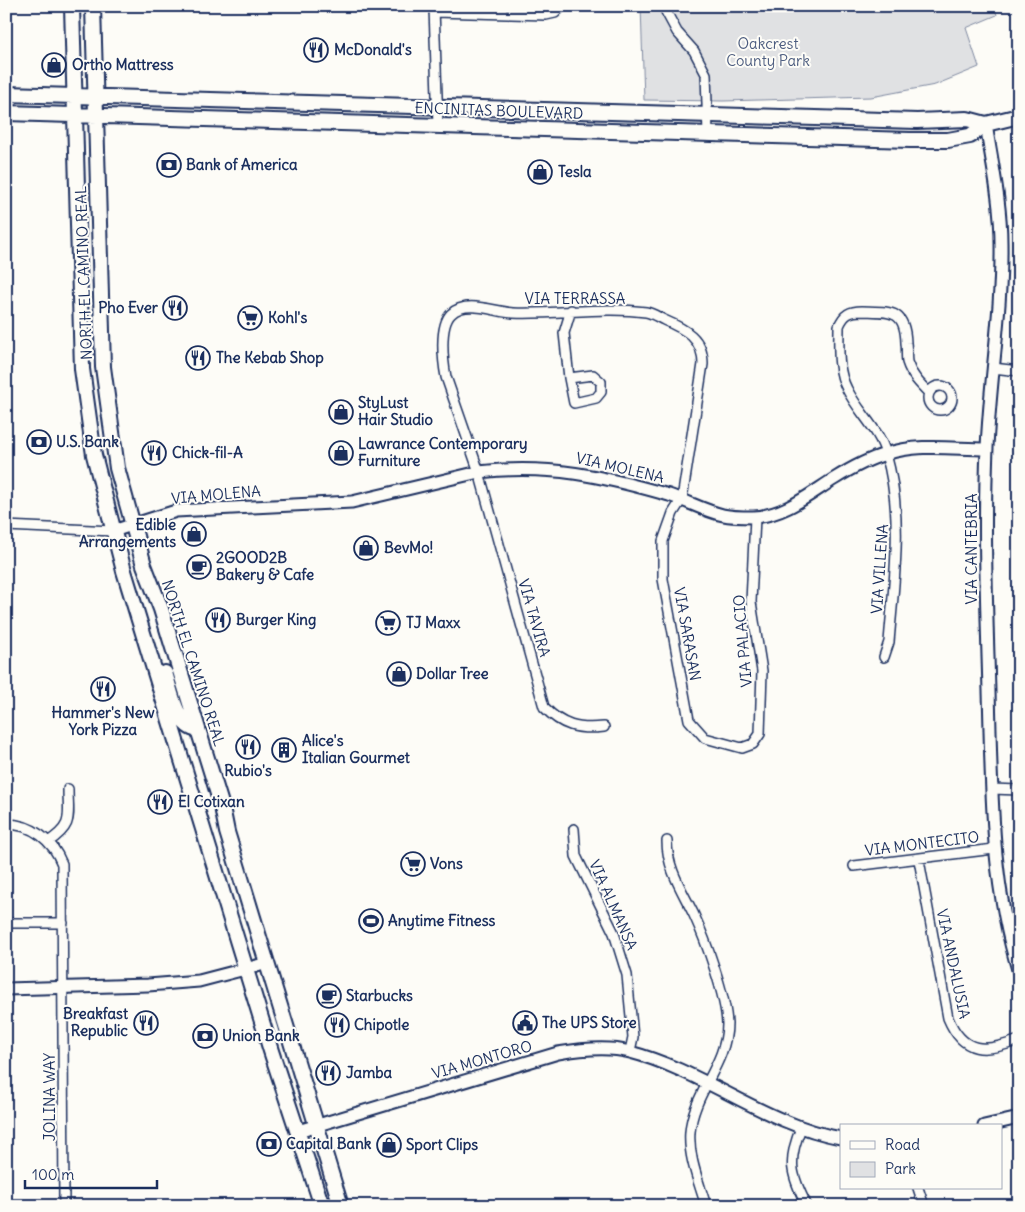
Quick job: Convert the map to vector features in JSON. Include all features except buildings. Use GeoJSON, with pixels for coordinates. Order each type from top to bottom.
{"type":"FeatureCollection","features":[{"type":"Feature","properties":{"kind":"main road","name":"NORTH EL CAMINO REAL"},"geometry":{"type":"LineString","coordinates":[[72,6],[82,369],[94,455],[113,531],[150,653],[246,968],[322,1206]]}},
{"type":"Feature","properties":{"kind":"main road","name":"NORTH EL CAMINO REAL"},"geometry":{"type":"LineString","coordinates":[[93,6],[103,367],[121,482],[132,525],[198,730],[341,1206]]}},
{"type":"Feature","properties":{"kind":"main road","name":"ENCINITAS BOULEVARD"},"geometry":{"type":"LineString","coordinates":[[6,94],[917,121],[967,119],[986,124]]}},
{"type":"Feature","properties":{"kind":"main road"},"geometry":{"type":"LineString","coordinates":[[280,122],[302,114],[346,115],[351,105]]}},
{"type":"Feature","properties":{"kind":"main road","name":"ENCINITAS BOULEVARD"},"geometry":{"type":"LineString","coordinates":[[6,112],[280,122],[948,140],[970,136],[986,124],[1019,116]]}},
{"type":"Feature","properties":{"kind":"main road"},"geometry":{"type":"LineString","coordinates":[[80,312],[91,317],[95,360],[103,367]]}},
{"type":"Feature","properties":{"kind":"main road"},"geometry":{"type":"LineString","coordinates":[[86,395],[102,407],[112,467],[121,482]]}},
{"type":"Feature","properties":{"kind":"main road"},"geometry":{"type":"LineString","coordinates":[[150,653],[162,665],[182,721],[189,727],[198,730]]}},
{"type":"Feature","properties":{"kind":"street"},"geometry":{"type":"LineString","coordinates":[[438,125],[434,9],[546,15],[555,13],[562,6]]}},
{"type":"Feature","properties":{"kind":"street"},"geometry":{"type":"LineString","coordinates":[[663,6],[677,32],[694,51],[706,74],[708,134]]}},
{"type":"Feature","properties":{"kind":"street","name":"VIA CANTEBRIA"},"geometry":{"type":"LineString","coordinates":[[986,124],[997,193],[1001,240],[1000,305],[987,449],[986,542],[994,849],[1008,940],[1019,973]]}},
{"type":"Feature","properties":{"kind":"street","name":"VIA TERRASSA"},"geometry":{"type":"LineString","coordinates":[[479,472],[446,377],[445,324],[451,314],[461,308],[474,307],[513,313],[571,310],[648,312],[686,330],[703,352],[703,364],[682,499]]}},
{"type":"Feature","properties":{"kind":"street"},"geometry":{"type":"LineString","coordinates":[[569,378],[564,333],[571,310]]}},
{"type":"Feature","properties":{"kind":"street","name":"VIA VILLENA"},"geometry":{"type":"LineString","coordinates":[[884,657],[889,642],[898,523],[886,454],[879,437],[848,391],[842,376],[839,326],[847,313],[855,311],[888,312],[900,317],[906,326],[907,361],[915,379],[929,393]]}},
{"type":"Feature","properties":{"kind":"street"},"geometry":{"type":"LineString","coordinates":[[993,368],[1019,371]]}},
{"type":"Feature","properties":{"kind":"street","name":"VIA MOLENA"},"geometry":{"type":"LineString","coordinates":[[113,531],[176,511],[352,502],[479,472],[547,469],[612,479],[682,499],[723,515],[755,517],[797,504],[834,479],[886,454],[926,447],[987,449]]}},
{"type":"Feature","properties":{"kind":"street","name":"VIA TAVIRA"},"geometry":{"type":"LineString","coordinates":[[479,472],[544,707],[556,720],[568,725],[587,729],[604,727]]}},
{"type":"Feature","properties":{"kind":"street","name":"VIA SARASAN"},"geometry":{"type":"LineString","coordinates":[[682,499],[673,513],[663,542],[663,579],[689,720],[705,738],[737,746]]}},
{"type":"Feature","properties":{"kind":"street","name":"VIA PALACIO"},"geometry":{"type":"LineString","coordinates":[[737,746],[742,748],[753,744],[760,734],[762,672],[750,602],[755,517]]}},
{"type":"Feature","properties":{"kind":"street"},"geometry":{"type":"LineString","coordinates":[[6,526],[113,531]]}},
{"type":"Feature","properties":{"kind":"street"},"geometry":{"type":"LineString","coordinates":[[48,842],[62,833],[68,826],[68,788]]}},
{"type":"Feature","properties":{"kind":"street"},"geometry":{"type":"LineString","coordinates":[[992,789],[1019,790]]}},
{"type":"Feature","properties":{"kind":"street","name":"JOLINA WAY"},"geometry":{"type":"LineString","coordinates":[[6,824],[28,827],[42,835],[58,852],[62,864],[64,1206]]}},
{"type":"Feature","properties":{"kind":"street","name":"VIA ALMANSA"},"geometry":{"type":"LineString","coordinates":[[574,829],[576,856],[614,934],[627,975],[633,1037],[630,1052]]}},
{"type":"Feature","properties":{"kind":"street"},"geometry":{"type":"LineString","coordinates":[[667,841],[670,867],[710,953],[726,1015],[726,1034],[722,1052],[693,1114],[690,1143],[692,1159],[706,1206]]}},
{"type":"Feature","properties":{"kind":"street","name":"VIA MONTECITO"},"geometry":{"type":"LineString","coordinates":[[854,866],[919,860],[994,849]]}},
{"type":"Feature","properties":{"kind":"street","name":"VIA ANDALUSIA"},"geometry":{"type":"LineString","coordinates":[[919,860],[948,1018],[955,1034],[960,1040],[977,1048],[987,1049],[1019,1040]]}},
{"type":"Feature","properties":{"kind":"street"},"geometry":{"type":"LineString","coordinates":[[6,923],[63,923]]}},
{"type":"Feature","properties":{"kind":"street"},"geometry":{"type":"LineString","coordinates":[[6,989],[199,981],[268,963]]}},
{"type":"Feature","properties":{"kind":"street","name":"VIA MONTORO"},"geometry":{"type":"LineString","coordinates":[[298,1131],[558,1053],[595,1048],[630,1052],[665,1064],[801,1128],[840,1138]]}},
{"type":"Feature","properties":{"kind":"street"},"geometry":{"type":"LineString","coordinates":[[993,1124],[1019,1118]]}},
{"type":"Feature","properties":{"kind":"street"},"geometry":{"type":"LineString","coordinates":[[801,1128],[794,1145],[792,1171],[794,1181],[807,1206]]}},
{"type":"Feature","properties":{"kind":"street"},"geometry":{"type":"LineString","coordinates":[[919,1190],[924,1206]]}},
{"type":"Feature","properties":{"kind":"green space","name":"Oakcrest County Park"},"geometry":{"type":"Polygon","coordinates":[[[641,6],[994,6],[997,15],[966,28],[979,67],[935,85],[871,97],[723,101],[644,100],[641,6]]]}},
{"type":"Feature","properties":{"kind":"place","name":"McDonald's"},"geometry":{"type":"Point","coordinates":[316,50]}},
{"type":"Feature","properties":{"kind":"place","name":"Ortho Mattress"},"geometry":{"type":"Point","coordinates":[54,65]}},
{"type":"Feature","properties":{"kind":"place","name":"Bank of America"},"geometry":{"type":"Point","coordinates":[169,165]}},
{"type":"Feature","properties":{"kind":"place","name":"Tesla"},"geometry":{"type":"Point","coordinates":[540,172]}},
{"type":"Feature","properties":{"kind":"place","name":"Pho Ever"},"geometry":{"type":"Point","coordinates":[175,308]}},
{"type":"Feature","properties":{"kind":"place","name":"Kohl's"},"geometry":{"type":"Point","coordinates":[250,318]}},
{"type":"Feature","properties":{"kind":"place","name":"The Kebab Shop"},"geometry":{"type":"Point","coordinates":[198,358]}},
{"type":"Feature","properties":{"kind":"place","name":"StyLust Hair Studio"},"geometry":{"type":"Point","coordinates":[341,412]}},
{"type":"Feature","properties":{"kind":"place","name":"U.S. Bank"},"geometry":{"type":"Point","coordinates":[39,442]}},
{"type":"Feature","properties":{"kind":"place","name":"Chick-fil-A"},"geometry":{"type":"Point","coordinates":[154,453]}},
{"type":"Feature","properties":{"kind":"place","name":"Lawrance Contemporary Furniture"},"geometry":{"type":"Point","coordinates":[341,453]}},
{"type":"Feature","properties":{"kind":"place","name":"Edible Arrangements"},"geometry":{"type":"Point","coordinates":[194,534]}},
{"type":"Feature","properties":{"kind":"place","name":"BevMo!"},"geometry":{"type":"Point","coordinates":[366,548]}},
{"type":"Feature","properties":{"kind":"place","name":"2GOOD2B Bakery & Cafe"},"geometry":{"type":"Point","coordinates":[199,567]}},
{"type":"Feature","properties":{"kind":"place","name":"Burger King"},"geometry":{"type":"Point","coordinates":[218,620]}},
{"type":"Feature","properties":{"kind":"place","name":"TJ Maxx"},"geometry":{"type":"Point","coordinates":[388,623]}},
{"type":"Feature","properties":{"kind":"place","name":"Dollar Tree"},"geometry":{"type":"Point","coordinates":[399,674]}},
{"type":"Feature","properties":{"kind":"place","name":"Hammer's New York Pizza"},"geometry":{"type":"Point","coordinates":[103,689]}},
{"type":"Feature","properties":{"kind":"place","name":"Rubio's"},"geometry":{"type":"Point","coordinates":[248,747]}},
{"type":"Feature","properties":{"kind":"place","name":"Alice's Italian Gourmet"},"geometry":{"type":"Point","coordinates":[284,750]}},
{"type":"Feature","properties":{"kind":"place","name":"El Cotixan"},"geometry":{"type":"Point","coordinates":[160,802]}},
{"type":"Feature","properties":{"kind":"place","name":"Vons"},"geometry":{"type":"Point","coordinates":[413,864]}},
{"type":"Feature","properties":{"kind":"place","name":"Anytime Fitness"},"geometry":{"type":"Point","coordinates":[371,921]}},
{"type":"Feature","properties":{"kind":"place","name":"Starbucks"},"geometry":{"type":"Point","coordinates":[329,996]}},
{"type":"Feature","properties":{"kind":"place","name":"Breakfast Republic"},"geometry":{"type":"Point","coordinates":[146,1023]}},
{"type":"Feature","properties":{"kind":"place","name":"The UPS Store"},"geometry":{"type":"Point","coordinates":[525,1023]}},
{"type":"Feature","properties":{"kind":"place","name":"Chipotle"},"geometry":{"type":"Point","coordinates":[337,1025]}},
{"type":"Feature","properties":{"kind":"place","name":"Union Bank"},"geometry":{"type":"Point","coordinates":[205,1036]}},
{"type":"Feature","properties":{"kind":"place","name":"Jamba"},"geometry":{"type":"Point","coordinates":[328,1073]}},
{"type":"Feature","properties":{"kind":"place","name":"Capital Bank"},"geometry":{"type":"Point","coordinates":[269,1144]}},
{"type":"Feature","properties":{"kind":"place","name":"Sport Clips"},"geometry":{"type":"Point","coordinates":[389,1145]}}]}
